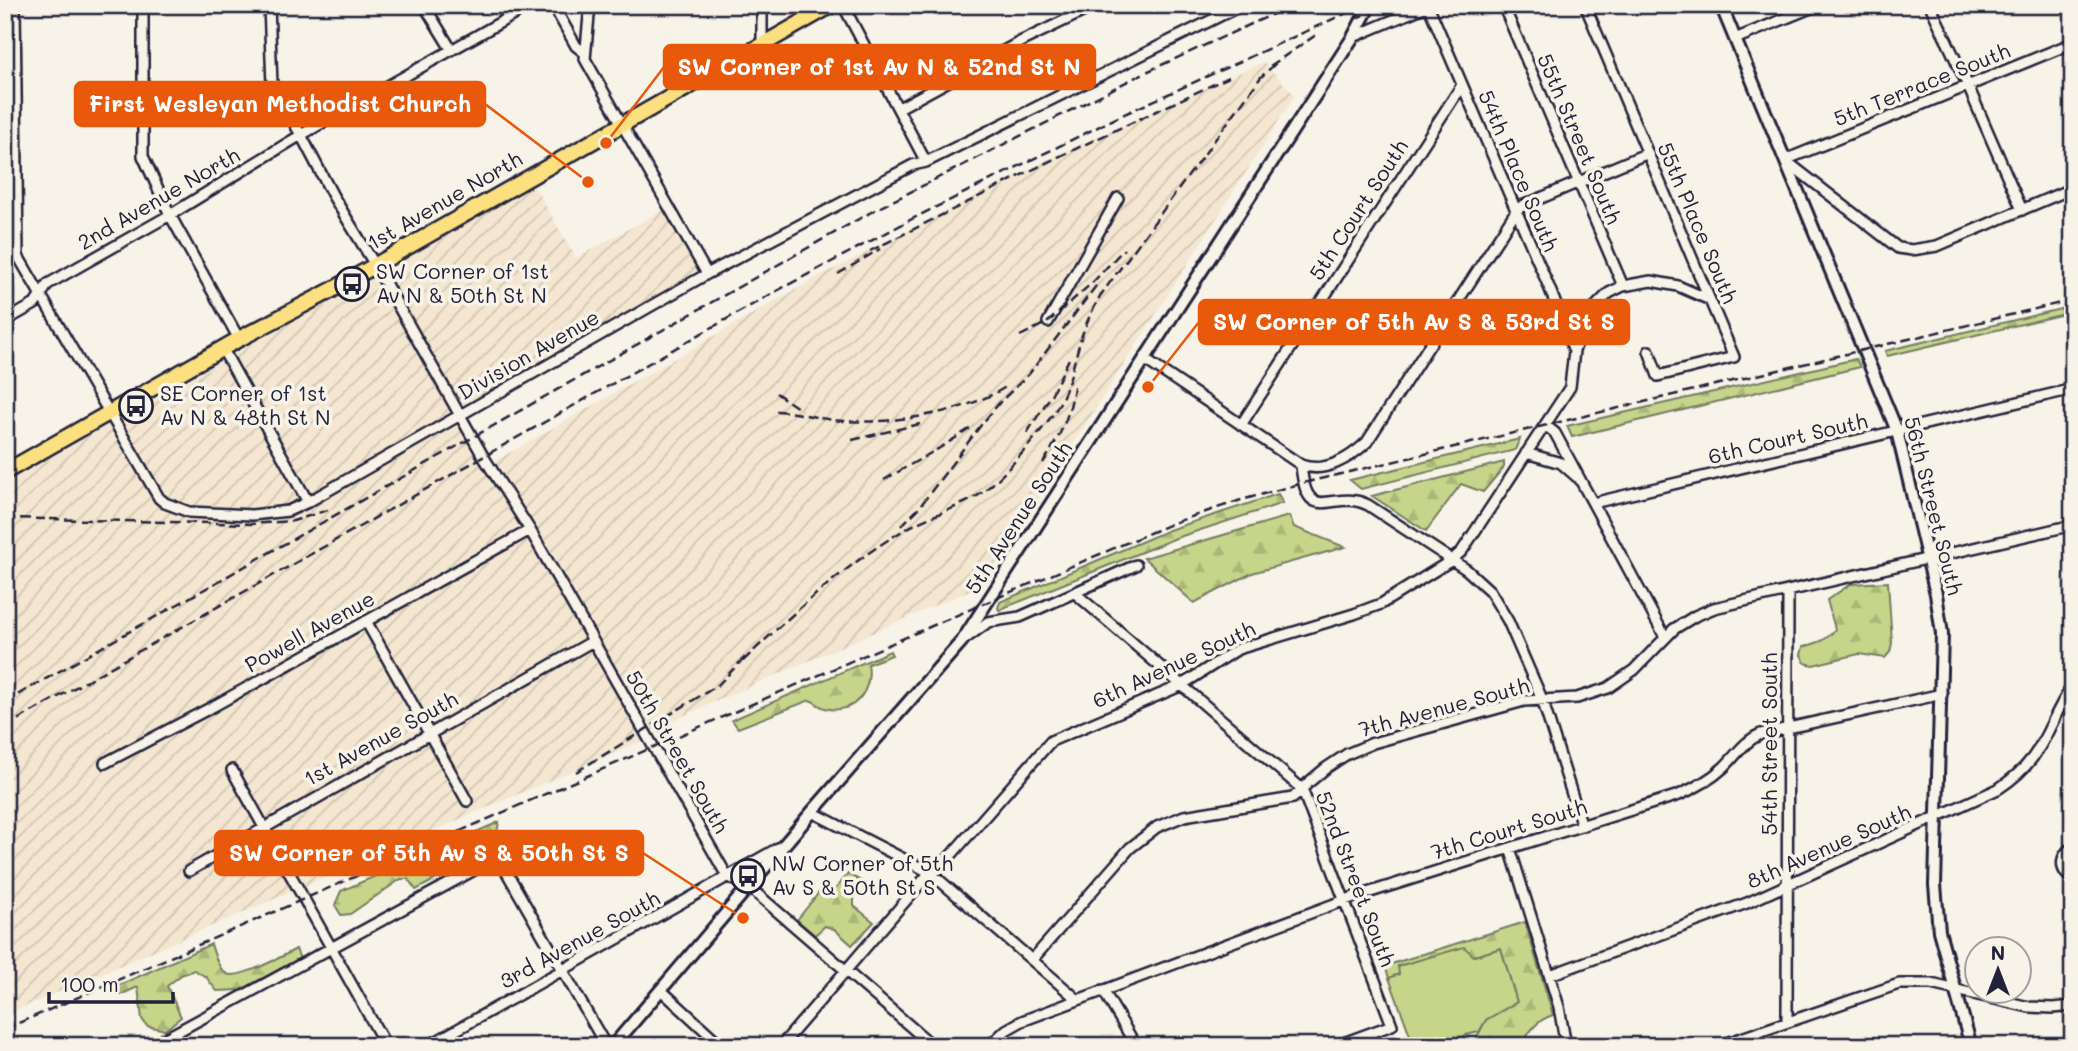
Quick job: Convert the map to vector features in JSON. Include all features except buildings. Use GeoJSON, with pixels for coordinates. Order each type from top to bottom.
{"type":"FeatureCollection","features":[{"type":"Feature","properties":{"kind":"main road","name":"1st Avenue North"},"geometry":{"type":"LineString","coordinates":[[5,472],[832,5]]}},
{"type":"Feature","properties":{"kind":"street","name":"Division Avenue"},"geometry":{"type":"LineString","coordinates":[[15,5],[18,256],[159,498],[189,513],[252,515],[288,511],[309,502],[707,274],[913,165],[926,162],[1242,5]]}},
{"type":"Feature","properties":{"kind":"street"},"geometry":{"type":"LineString","coordinates":[[143,5],[143,156],[170,215],[239,339]]}},
{"type":"Feature","properties":{"kind":"street","name":"50th Street South"},"geometry":{"type":"LineString","coordinates":[[270,5],[272,85],[333,196],[530,530],[727,876]]}},
{"type":"Feature","properties":{"kind":"street"},"geometry":{"type":"LineString","coordinates":[[424,5],[451,49]]}},
{"type":"Feature","properties":{"kind":"street","name":"2nd Avenue North"},"geometry":{"type":"LineString","coordinates":[[5,321],[34,304],[48,284],[170,215],[301,135],[531,5]]}},
{"type":"Feature","properties":{"kind":"street"},"geometry":{"type":"LineString","coordinates":[[553,5],[576,46],[584,53]]}},
{"type":"Feature","properties":{"kind":"street"},"geometry":{"type":"LineString","coordinates":[[590,5],[585,59],[707,274]]}},
{"type":"Feature","properties":{"kind":"street"},"geometry":{"type":"LineString","coordinates":[[762,5],[762,45]]}},
{"type":"Feature","properties":{"kind":"street"},"geometry":{"type":"LineString","coordinates":[[843,5],[926,162]]}},
{"type":"Feature","properties":{"kind":"street"},"geometry":{"type":"LineString","coordinates":[[899,108],[1022,41],[1097,5]]}},
{"type":"Feature","properties":{"kind":"street"},"geometry":{"type":"LineString","coordinates":[[1353,37],[1370,5]]}},
{"type":"Feature","properties":{"kind":"street"},"geometry":{"type":"LineString","coordinates":[[1353,37],[1428,5]]}},
{"type":"Feature","properties":{"kind":"street","name":"54th Place South"},"geometry":{"type":"LineString","coordinates":[[1428,5],[1574,351]]}},
{"type":"Feature","properties":{"kind":"street","name":"55th Street South"},"geometry":{"type":"LineString","coordinates":[[1503,5],[1623,286]]}},
{"type":"Feature","properties":{"kind":"street","name":"55th Place South"},"geometry":{"type":"LineString","coordinates":[[1586,5],[1734,357],[1658,376],[1649,351]]}},
{"type":"Feature","properties":{"kind":"street","name":"56th Street South"},"geometry":{"type":"LineString","coordinates":[[1721,5],[1897,431],[1928,559],[1941,621],[1937,916],[1970,1046]]}},
{"type":"Feature","properties":{"kind":"street"},"geometry":{"type":"LineString","coordinates":[[1735,39],[1818,5]]}},
{"type":"Feature","properties":{"kind":"street"},"geometry":{"type":"LineString","coordinates":[[1930,5],[2022,210]]}},
{"type":"Feature","properties":{"kind":"street","name":"5th Avenue South"},"geometry":{"type":"LineString","coordinates":[[613,1046],[962,641],[1353,37]]}},
{"type":"Feature","properties":{"kind":"street","name":"5th Terrace South"},"geometry":{"type":"LineString","coordinates":[[1785,160],[2073,43]]}},
{"type":"Feature","properties":{"kind":"street","name":"5th Court South"},"geometry":{"type":"LineString","coordinates":[[1241,425],[1462,85]]}},
{"type":"Feature","properties":{"kind":"street"},"geometry":{"type":"LineString","coordinates":[[1144,359],[1301,465],[1318,469],[1332,464],[1354,455],[1367,442],[1521,206],[1648,153]]}},
{"type":"Feature","properties":{"kind":"street"},"geometry":{"type":"LineString","coordinates":[[1785,160],[1898,248],[1912,250],[1937,246],[2073,188]]}},
{"type":"Feature","properties":{"kind":"street"},"geometry":{"type":"LineString","coordinates":[[1048,322],[1118,198]]}},
{"type":"Feature","properties":{"kind":"street"},"geometry":{"type":"LineString","coordinates":[[1623,286],[1651,281],[1678,286],[1710,300]]}},
{"type":"Feature","properties":{"kind":"street","name":"6th Avenue South"},"geometry":{"type":"LineString","coordinates":[[781,1046],[931,873],[939,869],[1051,741],[1180,686],[1238,649],[1381,604],[1452,560],[1461,551],[1570,387],[1574,351],[1595,307],[1609,293],[1623,286]]}},
{"type":"Feature","properties":{"kind":"street"},"geometry":{"type":"LineString","coordinates":[[222,348],[309,502]]}},
{"type":"Feature","properties":{"kind":"street","name":"6th Court South"},"geometry":{"type":"LineString","coordinates":[[1593,503],[2073,389]]}},
{"type":"Feature","properties":{"kind":"street"},"geometry":{"type":"LineString","coordinates":[[1545,425],[1555,433],[1665,638]]}},
{"type":"Feature","properties":{"kind":"street"},"geometry":{"type":"LineString","coordinates":[[1526,453],[1561,463],[1580,480]]}},
{"type":"Feature","properties":{"kind":"street"},"geometry":{"type":"LineString","coordinates":[[1301,465],[1307,494],[1315,501],[1327,504],[1353,500],[1363,503],[1452,560],[1490,591],[1508,621],[1542,699],[1582,826]]}},
{"type":"Feature","properties":{"kind":"street","name":"7th Avenue South"},"geometry":{"type":"LineString","coordinates":[[1032,960],[1129,848],[1147,833],[1166,823],[1194,813],[1290,800],[1336,761],[1373,743],[1524,701],[1577,698],[1608,688],[1634,670],[1685,622],[1705,611],[2073,525]]}},
{"type":"Feature","properties":{"kind":"street","name":"Powell Avenue"},"geometry":{"type":"LineString","coordinates":[[105,763],[214,706],[530,530]]}},
{"type":"Feature","properties":{"kind":"street"},"geometry":{"type":"LineString","coordinates":[[962,641],[988,622],[1020,617],[1136,565]]}},
{"type":"Feature","properties":{"kind":"street","name":"54th Street South"},"geometry":{"type":"LineString","coordinates":[[1787,1022],[1788,591]]}},
{"type":"Feature","properties":{"kind":"street","name":"52nd Street South"},"geometry":{"type":"LineString","coordinates":[[1075,593],[1302,789],[1392,1025],[1335,1046]]}},
{"type":"Feature","properties":{"kind":"street"},"geometry":{"type":"LineString","coordinates":[[366,621],[467,801]]}},
{"type":"Feature","properties":{"kind":"street","name":"1st Avenue South"},"geometry":{"type":"LineString","coordinates":[[189,871],[593,641]]}},
{"type":"Feature","properties":{"kind":"street","name":"8th Avenue South"},"geometry":{"type":"LineString","coordinates":[[1550,975],[1719,914],[1997,789],[2028,764],[2044,742],[2073,685]]}},
{"type":"Feature","properties":{"kind":"street","name":"7th Court South"},"geometry":{"type":"LineString","coordinates":[[1079,1000],[1345,900],[1689,791],[1716,774],[1752,738],[1788,727],[1942,694]]}},
{"type":"Feature","properties":{"kind":"street"},"geometry":{"type":"LineString","coordinates":[[232,770],[386,1046]]}},
{"type":"Feature","properties":{"kind":"street"},"geometry":{"type":"LineString","coordinates":[[812,812],[931,873],[1079,1000],[1022,1021],[1006,1030],[989,1046]]}},
{"type":"Feature","properties":{"kind":"street","name":"3rd Avenue South"},"geometry":{"type":"LineString","coordinates":[[429,1046],[786,844]]}},
{"type":"Feature","properties":{"kind":"street"},"geometry":{"type":"LineString","coordinates":[[2073,847],[2065,854],[2062,862],[2066,874],[2073,879]]}},
{"type":"Feature","properties":{"kind":"street"},"geometry":{"type":"LineString","coordinates":[[1510,848],[1550,975],[1566,1046]]}},
{"type":"Feature","properties":{"kind":"street"},"geometry":{"type":"LineString","coordinates":[[166,1042],[498,857],[606,1046]]}},
{"type":"Feature","properties":{"kind":"street"},"geometry":{"type":"LineString","coordinates":[[727,876],[748,887],[933,1046]]}},
{"type":"Feature","properties":{"kind":"street"},"geometry":{"type":"LineString","coordinates":[[1718,1046],[1899,984],[1924,983],[2029,1007],[2073,1006]]}},
{"type":"Feature","properties":{"kind":"street"},"geometry":{"type":"LineString","coordinates":[[661,990],[722,1046]]}},
{"type":"Feature","properties":{"kind":"street"},"geometry":{"type":"LineString","coordinates":[[1103,990],[1136,1046]]}},
{"type":"Feature","properties":{"kind":"shaded area"},"geometry":{"type":"Polygon","coordinates":[[[1263,62],[1295,95],[984,584],[653,729],[656,735],[5,1015],[5,483],[534,186],[576,258],[663,210],[704,282],[469,416],[495,461],[816,278],[1057,155],[1263,62]]]}},
{"type":"Feature","properties":{"kind":"green space"},"geometry":{"type":"Polygon","coordinates":[[[2073,306],[2073,312],[1887,356],[1885,351],[2073,306]]]}},
{"type":"Feature","properties":{"kind":"green space"},"geometry":{"type":"Polygon","coordinates":[[[1856,359],[1860,367],[1572,437],[1567,426],[1856,359]]]}},
{"type":"Feature","properties":{"kind":"green space"},"geometry":{"type":"Polygon","coordinates":[[[1520,439],[1515,450],[1361,489],[1350,480],[1520,439]]]}},
{"type":"Feature","properties":{"kind":"green space"},"geometry":{"type":"Polygon","coordinates":[[[1504,462],[1504,467],[1483,492],[1461,484],[1426,531],[1372,496],[1504,462]]]}},
{"type":"Feature","properties":{"kind":"green space"},"geometry":{"type":"Polygon","coordinates":[[[1278,494],[1283,503],[1176,538],[999,610],[998,608],[1000,602],[1169,530],[1278,494]]]}},
{"type":"Feature","properties":{"kind":"green space"},"geometry":{"type":"Polygon","coordinates":[[[1289,516],[1294,527],[1345,547],[1252,573],[1194,603],[1144,558],[1289,516]]]}},
{"type":"Feature","properties":{"kind":"green space"},"geometry":{"type":"Polygon","coordinates":[[[1888,582],[1892,643],[1885,658],[1859,654],[1813,665],[1805,663],[1801,655],[1803,647],[1825,639],[1835,629],[1827,600],[1851,584],[1888,582]]]}},
{"type":"Feature","properties":{"kind":"green space"},"geometry":{"type":"Polygon","coordinates":[[[890,651],[892,655],[868,664],[869,674],[864,691],[859,699],[845,708],[825,708],[810,700],[738,728],[732,720],[890,651]]]}},
{"type":"Feature","properties":{"kind":"green space"},"geometry":{"type":"Polygon","coordinates":[[[499,822],[494,848],[416,890],[408,879],[401,879],[350,914],[341,915],[335,905],[341,891],[499,822]]]}},
{"type":"Feature","properties":{"kind":"green space"},"geometry":{"type":"Polygon","coordinates":[[[848,874],[863,882],[854,896],[854,906],[874,922],[852,945],[834,929],[825,926],[815,935],[797,920],[824,886],[833,892],[848,874]]]}},
{"type":"Feature","properties":{"kind":"green space"},"geometry":{"type":"Polygon","coordinates":[[[1525,922],[1553,1015],[1534,1027],[1522,1046],[1488,1046],[1476,1039],[1486,1020],[1517,1002],[1501,948],[1474,956],[1464,947],[1398,966],[1399,974],[1389,978],[1385,966],[1525,922]]]}},
{"type":"Feature","properties":{"kind":"green space"},"geometry":{"type":"Polygon","coordinates":[[[211,944],[219,965],[227,974],[251,971],[296,949],[300,959],[241,990],[217,991],[206,977],[194,970],[181,975],[167,986],[181,1017],[165,1030],[147,1026],[142,1019],[138,987],[120,995],[115,987],[211,944]]]}},
{"type":"Feature","properties":{"kind":"green space"},"geometry":{"type":"Polygon","coordinates":[[[1465,946],[1474,956],[1501,948],[1517,1002],[1486,1020],[1479,1032],[1466,1035],[1446,1046],[1415,1046],[1389,978],[1398,974],[1398,966],[1465,946]]]}},
{"type":"Feature","properties":{"kind":"railway"},"geometry":{"type":"LineString","coordinates":[[5,702],[873,211],[1144,73],[1293,5]]}},
{"type":"Feature","properties":{"kind":"railway"},"geometry":{"type":"LineString","coordinates":[[5,727],[773,293],[914,218],[1120,116],[1364,5]]}},
{"type":"Feature","properties":{"kind":"railway"},"geometry":{"type":"LineString","coordinates":[[1354,19],[1386,5]]}},
{"type":"Feature","properties":{"kind":"railway"},"geometry":{"type":"LineString","coordinates":[[1270,66],[1319,33]]}},
{"type":"Feature","properties":{"kind":"railway"},"geometry":{"type":"LineString","coordinates":[[743,661],[800,608],[861,558],[912,525],[982,493],[1015,461],[1059,405],[1084,330],[1100,296],[1261,77],[1277,62]]}},
{"type":"Feature","properties":{"kind":"railway"},"geometry":{"type":"LineString","coordinates":[[870,251],[1054,159],[1229,77]]}},
{"type":"Feature","properties":{"kind":"railway"},"geometry":{"type":"LineString","coordinates":[[838,274],[880,249]]}},
{"type":"Feature","properties":{"kind":"railway"},"geometry":{"type":"LineString","coordinates":[[1020,336],[1048,322],[1093,282],[1124,249]]}},
{"type":"Feature","properties":{"kind":"railway"},"geometry":{"type":"LineString","coordinates":[[901,526],[918,509],[1000,402],[1029,374],[1099,282]]}},
{"type":"Feature","properties":{"kind":"railway"},"geometry":{"type":"LineString","coordinates":[[5,1029],[1173,523],[1303,483],[2073,300]]}},
{"type":"Feature","properties":{"kind":"railway"},"geometry":{"type":"LineString","coordinates":[[1027,433],[1050,397],[1070,357]]}},
{"type":"Feature","properties":{"kind":"railway"},"geometry":{"type":"LineString","coordinates":[[776,411],[845,421],[885,421],[951,410],[1007,386]]}},
{"type":"Feature","properties":{"kind":"railway"},"geometry":{"type":"LineString","coordinates":[[1043,463],[1063,426],[1074,387]]}},
{"type":"Feature","properties":{"kind":"railway"},"geometry":{"type":"LineString","coordinates":[[776,393],[801,410]]}},
{"type":"Feature","properties":{"kind":"railway"},"geometry":{"type":"LineString","coordinates":[[852,440],[920,424]]}},
{"type":"Feature","properties":{"kind":"railway"},"geometry":{"type":"LineString","coordinates":[[884,480],[974,426]]}},
{"type":"Feature","properties":{"kind":"railway"},"geometry":{"type":"LineString","coordinates":[[5,518],[251,524],[293,521],[331,509]]}},
{"type":"Feature","properties":{"kind":"railway"},"geometry":{"type":"LineString","coordinates":[[576,772],[718,685],[748,654]]}},
{"type":"Feature","properties":{"kind":"place","name":"SW Corner of 1st Av N & 52nd St N"},"geometry":{"type":"Point","coordinates":[606,143]}},
{"type":"Feature","properties":{"kind":"place","name":"First Wesleyan Methodist Church"},"geometry":{"type":"Point","coordinates":[588,182]}},
{"type":"Feature","properties":{"kind":"place","name":"SW Corner of 1st Av N & 50th St N"},"geometry":{"type":"Point","coordinates":[352,284]}},
{"type":"Feature","properties":{"kind":"place","name":"SW Corner of 5th Av S & 53rd St S"},"geometry":{"type":"Point","coordinates":[1148,387]}},
{"type":"Feature","properties":{"kind":"place","name":"SE Corner of 1st Av N & 48th St N"},"geometry":{"type":"Point","coordinates":[136,406]}},
{"type":"Feature","properties":{"kind":"place","name":"NW Corner of 5th Av S & 50th St S"},"geometry":{"type":"Point","coordinates":[748,876]}},
{"type":"Feature","properties":{"kind":"place","name":"SW Corner of 5th Av S & 50th St S"},"geometry":{"type":"Point","coordinates":[743,918]}}]}
